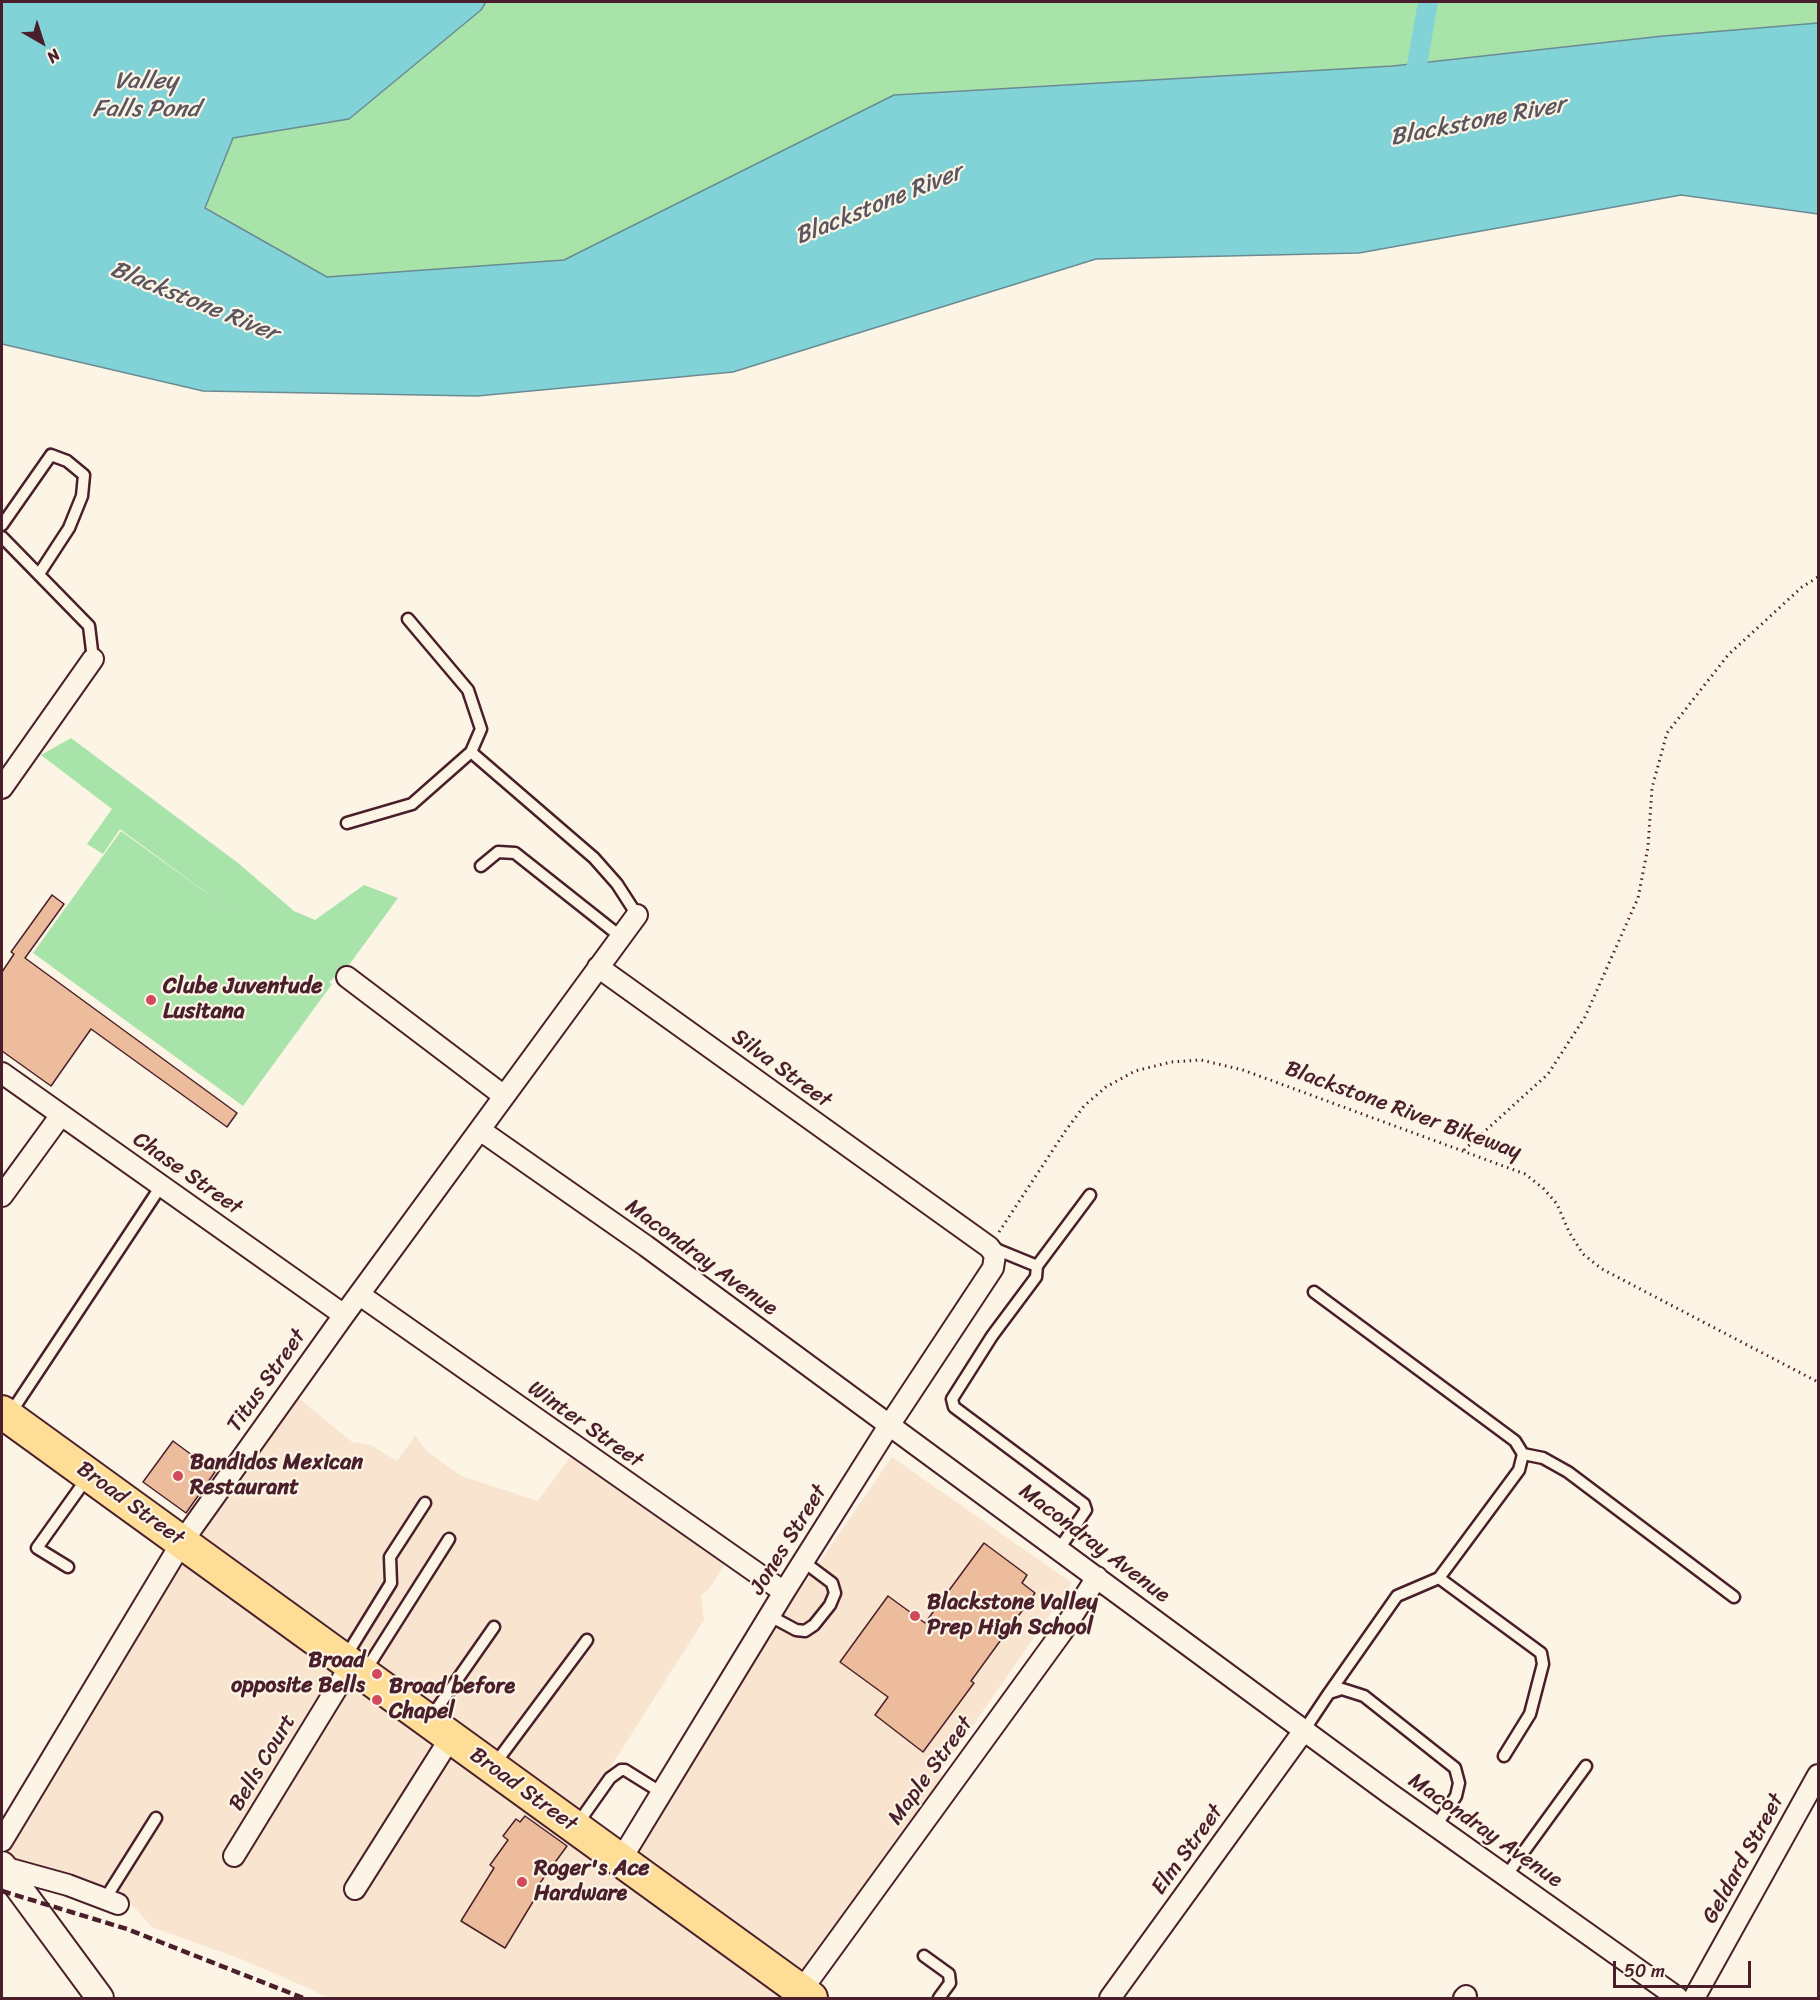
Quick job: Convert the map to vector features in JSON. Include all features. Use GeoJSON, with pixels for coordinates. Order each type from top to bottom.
{"type":"FeatureCollection","features":[{"type":"Feature","properties":{"kind":"main road","name":"Broad Street"},"geometry":{"type":"LineString","coordinates":[[5,1414],[804,1996]]}},
{"type":"Feature","properties":{"kind":"street"},"geometry":{"type":"LineString","coordinates":[[2,788],[93,659]]}},
{"type":"Feature","properties":{"kind":"street"},"geometry":{"type":"LineString","coordinates":[[598,967],[637,915]]}},
{"type":"Feature","properties":{"kind":"street","name":"Titus Street"},"geometry":{"type":"LineString","coordinates":[[2,1841],[182,1542],[598,967]]}},
{"type":"Feature","properties":{"kind":"street","name":"Silva Street"},"geometry":{"type":"LineString","coordinates":[[598,967],[989,1246]]}},
{"type":"Feature","properties":{"kind":"street"},"geometry":{"type":"LineString","coordinates":[[347,976],[504,1096]]}},
{"type":"Feature","properties":{"kind":"street","name":"Chase Street"},"geometry":{"type":"LineString","coordinates":[[2,1073],[344,1316]]}},
{"type":"Feature","properties":{"kind":"street"},"geometry":{"type":"LineString","coordinates":[[2,1196],[61,1115]]}},
{"type":"Feature","properties":{"kind":"street","name":"Macondray Avenue"},"geometry":{"type":"LineString","coordinates":[[480,1130],[646,1246],[1436,1826],[1678,1998]]}},
{"type":"Feature","properties":{"kind":"street","name":"Jones Street"},"geometry":{"type":"LineString","coordinates":[[620,1861],[784,1592],[890,1424],[993,1269],[994,1255],[989,1246]]}},
{"type":"Feature","properties":{"kind":"street","name":"Winter Street"},"geometry":{"type":"LineString","coordinates":[[360,1295],[784,1592]]}},
{"type":"Feature","properties":{"kind":"street","name":"Maple Street"},"geometry":{"type":"LineString","coordinates":[[804,1996],[1062,1632],[1096,1577]]}},
{"type":"Feature","properties":{"kind":"street","name":"Bells Court"},"geometry":{"type":"LineString","coordinates":[[234,1856],[353,1666]]}},
{"type":"Feature","properties":{"kind":"street"},"geometry":{"type":"LineString","coordinates":[[355,1889],[440,1729]]}},
{"type":"Feature","properties":{"kind":"street","name":"Elm Street"},"geometry":{"type":"LineString","coordinates":[[1110,1998],[1305,1729]]}},
{"type":"Feature","properties":{"kind":"street","name":"Geldard Street"},"geometry":{"type":"LineString","coordinates":[[1694,1998],[1818,1775]]}},
{"type":"Feature","properties":{"kind":"street"},"geometry":{"type":"LineString","coordinates":[[2,1866],[112,1901]]}},
{"type":"Feature","properties":{"kind":"street"},"geometry":{"type":"LineString","coordinates":[[2,1866],[100,1998]]}},
{"type":"Feature","properties":{"kind":"lane"},"geometry":{"type":"LineString","coordinates":[[2,525],[51,455],[67,461],[84,475],[82,496],[69,528],[39,574]]}},
{"type":"Feature","properties":{"kind":"lane"},"geometry":{"type":"LineString","coordinates":[[2,537],[89,626],[93,659]]}},
{"type":"Feature","properties":{"kind":"lane"},"geometry":{"type":"LineString","coordinates":[[347,823],[412,804],[471,752],[481,729],[468,690],[408,619]]}},
{"type":"Feature","properties":{"kind":"lane"},"geometry":{"type":"LineString","coordinates":[[471,752],[594,858],[617,884],[637,915]]}},
{"type":"Feature","properties":{"kind":"lane"},"geometry":{"type":"LineString","coordinates":[[481,866],[498,852],[515,853],[621,937]]}},
{"type":"Feature","properties":{"kind":"lane"},"geometry":{"type":"LineString","coordinates":[[5,1414],[161,1186]]}},
{"type":"Feature","properties":{"kind":"lane"},"geometry":{"type":"LineString","coordinates":[[1059,1549],[1086,1510],[1084,1504],[954,1407],[952,1399],[992,1336],[1036,1277],[1037,1266],[1090,1195]]}},
{"type":"Feature","properties":{"kind":"lane"},"geometry":{"type":"LineString","coordinates":[[989,1246],[1037,1266]]}},
{"type":"Feature","properties":{"kind":"lane"},"geometry":{"type":"LineString","coordinates":[[1305,1729],[1397,1596],[1439,1578],[1519,1470],[1523,1454],[1515,1441],[1314,1292]]}},
{"type":"Feature","properties":{"kind":"lane"},"geometry":{"type":"LineString","coordinates":[[1523,1454],[1543,1458],[1568,1472],[1734,1597]]}},
{"type":"Feature","properties":{"kind":"lane"},"geometry":{"type":"LineString","coordinates":[[68,1567],[37,1548],[89,1475]]}},
{"type":"Feature","properties":{"kind":"lane"},"geometry":{"type":"LineString","coordinates":[[353,1666],[391,1583],[390,1557],[425,1503]]}},
{"type":"Feature","properties":{"kind":"lane"},"geometry":{"type":"LineString","coordinates":[[353,1666],[449,1539]]}},
{"type":"Feature","properties":{"kind":"lane"},"geometry":{"type":"LineString","coordinates":[[770,1616],[796,1630],[805,1631],[814,1625],[830,1605],[835,1593],[832,1583],[804,1562]]}},
{"type":"Feature","properties":{"kind":"lane"},"geometry":{"type":"LineString","coordinates":[[1439,1578],[1541,1653],[1543,1664],[1530,1714],[1504,1756]]}},
{"type":"Feature","properties":{"kind":"lane"},"geometry":{"type":"LineString","coordinates":[[440,1729],[494,1628]]}},
{"type":"Feature","properties":{"kind":"lane"},"geometry":{"type":"LineString","coordinates":[[492,1767],[587,1640]]}},
{"type":"Feature","properties":{"kind":"lane"},"geometry":{"type":"LineString","coordinates":[[1329,1693],[1342,1689],[1364,1696],[1455,1768],[1459,1783],[1456,1796],[1436,1826]]}},
{"type":"Feature","properties":{"kind":"lane"},"geometry":{"type":"LineString","coordinates":[[1506,1876],[1586,1766]]}},
{"type":"Feature","properties":{"kind":"lane"},"geometry":{"type":"LineString","coordinates":[[575,1828],[610,1778],[621,1770],[625,1770],[662,1793]]}},
{"type":"Feature","properties":{"kind":"lane"},"geometry":{"type":"LineString","coordinates":[[112,1901],[156,1818]]}},
{"type":"Feature","properties":{"kind":"lane"},"geometry":{"type":"LineString","coordinates":[[924,1956],[949,1974],[950,1983],[939,1998]]}},
{"type":"Feature","properties":{"kind":"path"},"geometry":{"type":"LineString","coordinates":[[1464,1150],[1548,1074],[1585,1017],[1638,898],[1648,847],[1652,788],[1667,733],[1728,656],[1802,587],[1818,577]]}},
{"type":"Feature","properties":{"kind":"path","name":"Blackstone River Bikeway"},"geometry":{"type":"LineString","coordinates":[[989,1246],[1084,1106],[1106,1087],[1135,1071],[1171,1062],[1201,1060],[1243,1070],[1525,1174],[1544,1189],[1557,1204],[1569,1232],[1583,1254],[1602,1269],[1818,1383]]}},
{"type":"Feature","properties":{"kind":"shaded area"},"geometry":{"type":"Polygon","coordinates":[[[295,1395],[352,1442],[371,1445],[397,1461],[415,1436],[428,1452],[461,1476],[538,1501],[575,1450],[730,1555],[710,1588],[701,1596],[704,1620],[575,1823],[615,1857],[892,1457],[1072,1583],[939,1774],[951,1780],[802,1987],[811,1998],[330,1998],[246,1961],[152,1927],[130,1903],[110,1899],[2,1863],[2,1827],[119,1635],[295,1395]]]}},
{"type":"Feature","properties":{"kind":"green space"},"geometry":{"type":"Polygon","coordinates":[[[486,2],[1818,2],[1818,23],[1663,36],[1393,66],[894,95],[564,260],[327,277],[205,207],[233,138],[349,119],[481,10],[486,2]]]}},
{"type":"Feature","properties":{"kind":"green space"},"geometry":{"type":"Polygon","coordinates":[[[71,738],[238,863],[294,911],[315,920],[364,885],[398,898],[346,969],[329,982],[332,984],[243,1106],[33,953],[121,831],[230,910],[120,829],[103,854],[87,844],[112,809],[41,755],[71,738]]]}},
{"type":"Feature","properties":{"kind":"water"},"geometry":{"type":"Polygon","coordinates":[[[2,2],[486,2],[481,10],[349,119],[233,138],[205,208],[327,277],[564,260],[894,95],[1393,66],[1663,36],[1818,23],[1818,214],[1681,195],[1359,253],[1096,259],[733,372],[477,396],[203,391],[2,344],[2,2]]]}},
{"type":"Feature","properties":{"kind":"building","name":"Clube Juventude Lusitana"},"geometry":{"type":"Polygon","coordinates":[[[52,895],[64,904],[25,958],[237,1113],[227,1127],[91,1029],[51,1086],[2,1051],[2,972],[14,954],[11,952],[52,895]]]}},
{"type":"Feature","properties":{"kind":"building"},"geometry":{"type":"Polygon","coordinates":[[[173,1441],[215,1472],[186,1513],[143,1482],[173,1441]]]}},
{"type":"Feature","properties":{"kind":"building"},"geometry":{"type":"Polygon","coordinates":[[[984,1543],[1027,1575],[1022,1583],[1035,1593],[971,1681],[974,1683],[923,1752],[875,1715],[888,1697],[840,1662],[888,1596],[925,1623],[984,1543]]]}},
{"type":"Feature","properties":{"kind":"building","name":"Roger's Ace Hardware"},"geometry":{"type":"Polygon","coordinates":[[[525,1816],[567,1846],[537,1887],[540,1890],[505,1948],[461,1921],[494,1868],[490,1865],[508,1840],[503,1836],[516,1819],[520,1822],[525,1816]]]}},
{"type":"Feature","properties":{"kind":"waterway"},"geometry":{"type":"LineString","coordinates":[[1413,88],[1428,2]]}},
{"type":"Feature","properties":{"kind":"railway"},"geometry":{"type":"LineString","coordinates":[[2,1891],[127,1929],[303,1998]]}},
{"type":"Feature","properties":{"kind":"place","name":"Clube Juventude Lusitana"},"geometry":{"type":"Point","coordinates":[151,1000]}},
{"type":"Feature","properties":{"kind":"place","name":"Bandidos Mexican Restaurant"},"geometry":{"type":"Point","coordinates":[178,1476]}},
{"type":"Feature","properties":{"kind":"place","name":"Blackstone Valley Prep High School"},"geometry":{"type":"Point","coordinates":[915,1616]}},
{"type":"Feature","properties":{"kind":"place","name":"Broad opposite Bells"},"geometry":{"type":"Point","coordinates":[377,1674]}},
{"type":"Feature","properties":{"kind":"place","name":"Broad before Chapel"},"geometry":{"type":"Point","coordinates":[377,1700]}},
{"type":"Feature","properties":{"kind":"place","name":"Roger's Ace Hardware"},"geometry":{"type":"Point","coordinates":[522,1882]}},
{"type":"Feature","properties":{"kind":"water label","name":"Valley Falls Pond"},"geometry":{"type":"Point","coordinates":[146,96]}},
{"type":"Feature","properties":{"kind":"water label","name":"Blackstone River"},"geometry":{"type":"Point","coordinates":[1478,122]}},
{"type":"Feature","properties":{"kind":"water label","name":"Blackstone River"},"geometry":{"type":"Point","coordinates":[879,205]}},
{"type":"Feature","properties":{"kind":"water label","name":"Blackstone River"},"geometry":{"type":"Point","coordinates":[194,302]}}]}
